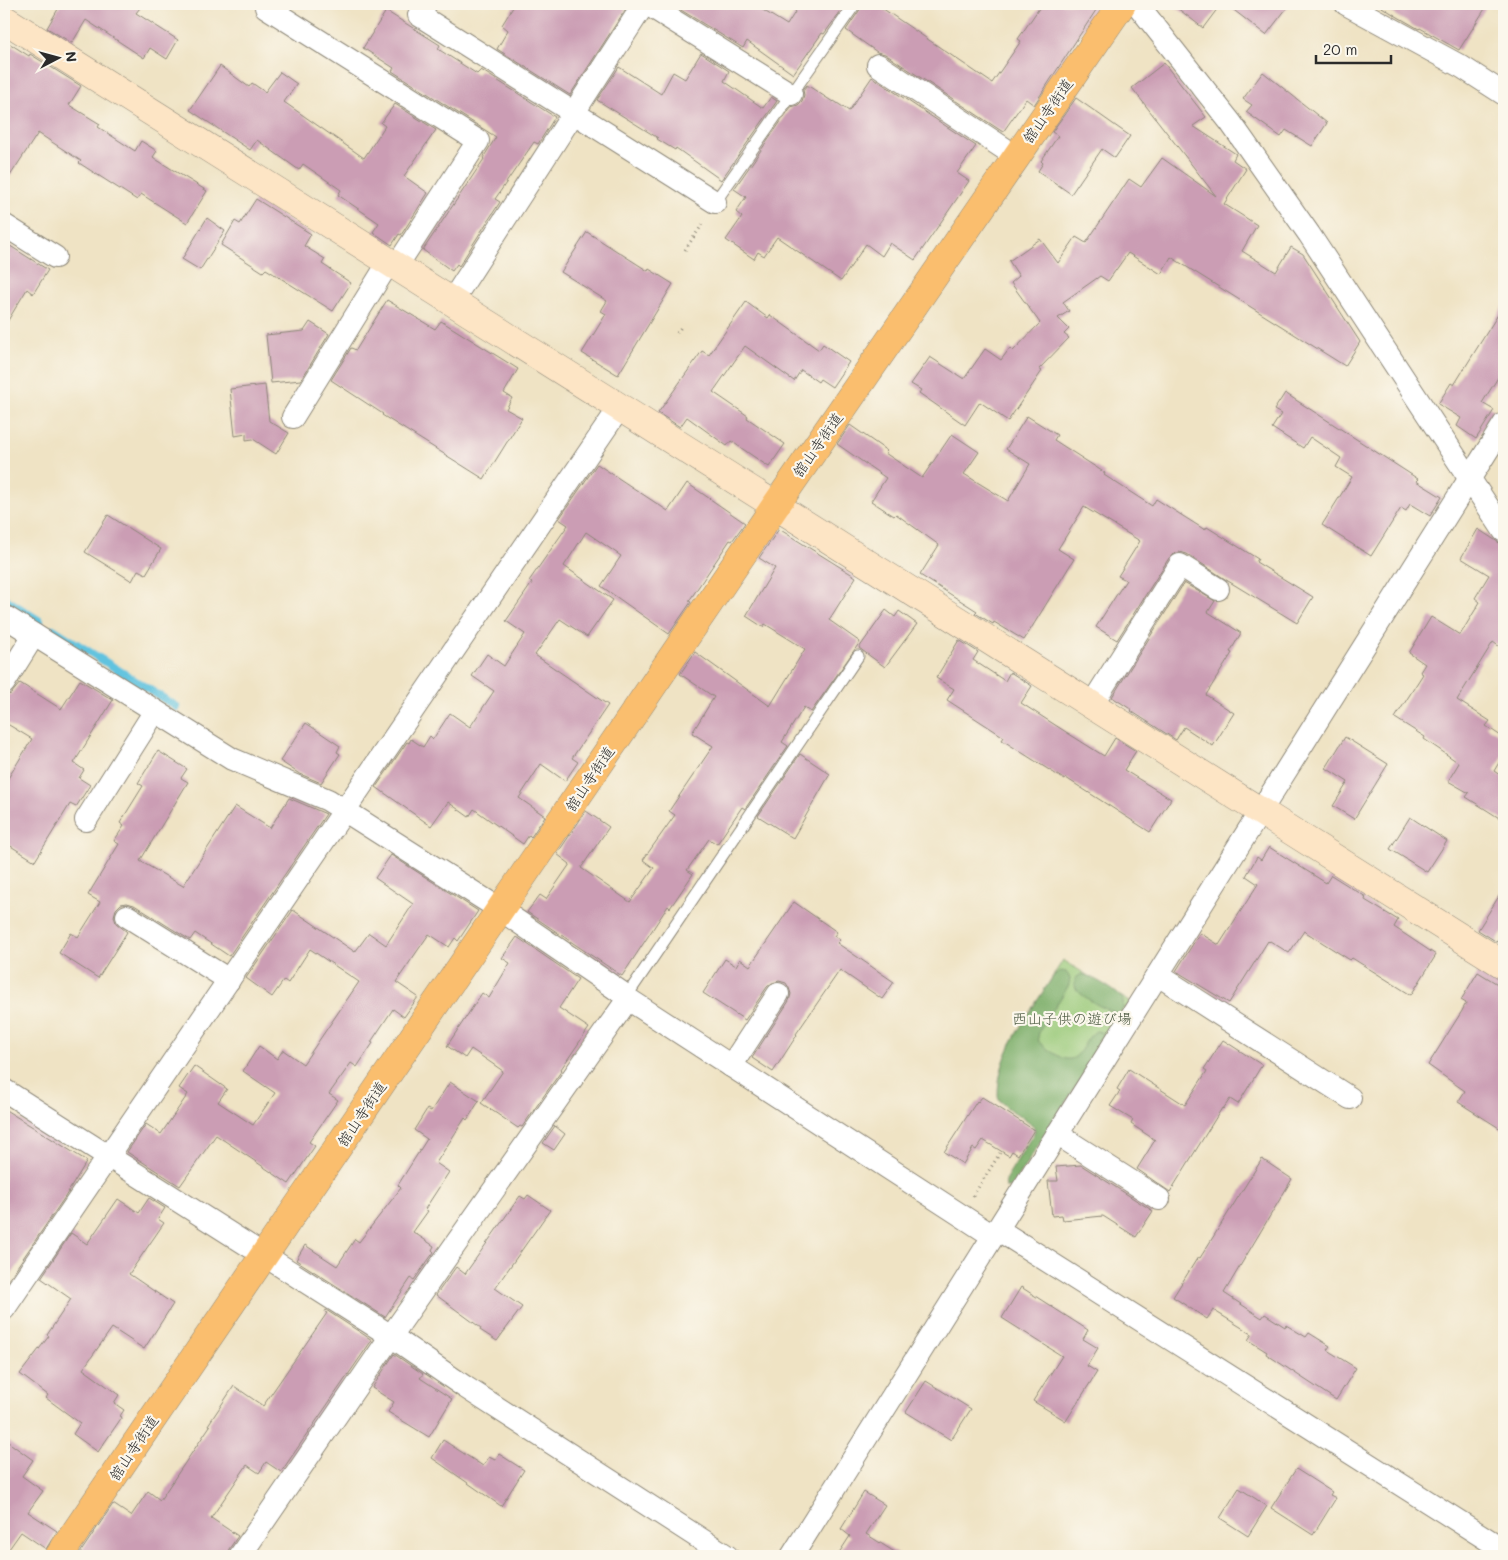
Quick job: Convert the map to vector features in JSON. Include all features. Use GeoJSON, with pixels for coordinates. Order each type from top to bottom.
{"type":"FeatureCollection","features":[{"type":"Feature","properties":{"kind":"main road","name":"舘山寺街道"},"geometry":{"type":"LineString","coordinates":[[60,1556],[776,506],[1122,4]]}},
{"type":"Feature","properties":{"kind":"street"},"geometry":{"type":"LineString","coordinates":[[426,4],[419,15],[715,202]]}},
{"type":"Feature","properties":{"kind":"street"},"geometry":{"type":"LineString","coordinates":[[452,301],[645,4],[791,94]]}},
{"type":"Feature","properties":{"kind":"street"},"geometry":{"type":"LineString","coordinates":[[1137,4],[1232,123],[1309,234],[1469,480],[1504,530]]}},
{"type":"Feature","properties":{"kind":"street"},"geometry":{"type":"LineString","coordinates":[[1346,4],[1462,68],[1504,94]]}},
{"type":"Feature","properties":{"kind":"street"},"geometry":{"type":"LineString","coordinates":[[266,7],[478,141],[393,264],[293,417]]}},
{"type":"Feature","properties":{"kind":"street"},"geometry":{"type":"LineString","coordinates":[[7,19],[1504,966]]}},
{"type":"Feature","properties":{"kind":"street"},"geometry":{"type":"LineString","coordinates":[[878,65],[1017,157]]}},
{"type":"Feature","properties":{"kind":"street"},"geometry":{"type":"LineString","coordinates":[[4,225],[54,257]]}},
{"type":"Feature","properties":{"kind":"street"},"geometry":{"type":"LineString","coordinates":[[4,1309],[620,407]]}},
{"type":"Feature","properties":{"kind":"street"},"geometry":{"type":"LineString","coordinates":[[792,1556],[1504,424]]}},
{"type":"Feature","properties":{"kind":"street"},"geometry":{"type":"LineString","coordinates":[[1092,704],[1180,565],[1218,589]]}},
{"type":"Feature","properties":{"kind":"street"},"geometry":{"type":"LineString","coordinates":[[4,616],[232,759],[328,800],[345,810],[501,910],[627,998],[960,1216],[995,1233],[1504,1550]]}},
{"type":"Feature","properties":{"kind":"street"},"geometry":{"type":"LineString","coordinates":[[4,684],[34,635]]}},
{"type":"Feature","properties":{"kind":"street"},"geometry":{"type":"LineString","coordinates":[[86,820],[154,711]]}},
{"type":"Feature","properties":{"kind":"street"},"geometry":{"type":"LineString","coordinates":[[127,916],[229,980]]}},
{"type":"Feature","properties":{"kind":"street"},"geometry":{"type":"LineString","coordinates":[[1158,975],[1350,1098]]}},
{"type":"Feature","properties":{"kind":"street"},"geometry":{"type":"LineString","coordinates":[[731,1066],[778,994]]}},
{"type":"Feature","properties":{"kind":"street"},"geometry":{"type":"LineString","coordinates":[[240,1556],[627,998]]}},
{"type":"Feature","properties":{"kind":"street"},"geometry":{"type":"LineString","coordinates":[[4,1090],[391,1336],[465,1387],[728,1556]]}},
{"type":"Feature","properties":{"kind":"street"},"geometry":{"type":"LineString","coordinates":[[1057,1134],[1159,1200]]}},
{"type":"Feature","properties":{"kind":"lane"},"geometry":{"type":"LineString","coordinates":[[715,202],[855,4]]}},
{"type":"Feature","properties":{"kind":"lane"},"geometry":{"type":"LineString","coordinates":[[627,998],[858,656]]}},
{"type":"Feature","properties":{"kind":"path"},"geometry":{"type":"LineString","coordinates":[[685,250],[713,209],[715,202]]}},
{"type":"Feature","properties":{"kind":"path"},"geometry":{"type":"LineString","coordinates":[[678,333],[682,327]]}},
{"type":"Feature","properties":{"kind":"path"},"geometry":{"type":"LineString","coordinates":[[960,1216],[1000,1153]]}},
{"type":"Feature","properties":{"kind":"green space","name":"西山子供の遊び場"},"geometry":{"type":"Polygon","coordinates":[[[1063,960],[1130,1002],[1075,1088],[1010,1045],[1063,960]]]}},
{"type":"Feature","properties":{"kind":"green space"},"geometry":{"type":"Polygon","coordinates":[[[1060,971],[1066,972],[1070,978],[1069,985],[1040,1030],[1039,1042],[1055,1054],[1070,1059],[1079,1053],[1090,1036],[1096,1031],[1102,1032],[1105,1037],[1104,1043],[1011,1188],[1006,1188],[1005,1180],[1035,1131],[1029,1122],[1001,1102],[998,1097],[999,1080],[1009,1048],[1017,1033],[1054,975],[1060,971]]]}},
{"type":"Feature","properties":{"kind":"green space"},"geometry":{"type":"Polygon","coordinates":[[[1081,974],[1096,980],[1118,994],[1123,1000],[1123,1009],[1118,1013],[1108,1010],[1081,994],[1075,986],[1075,979],[1081,974]]]}},
{"type":"Feature","properties":{"kind":"building"},"geometry":{"type":"Polygon","coordinates":[[[61,4],[143,4],[136,13],[178,40],[167,59],[150,48],[144,58],[86,20],[72,43],[47,28],[61,4]]]}},
{"type":"Feature","properties":{"kind":"building"},"geometry":{"type":"Polygon","coordinates":[[[515,4],[629,4],[570,95],[497,49],[508,30],[502,25],[515,4]]]}},
{"type":"Feature","properties":{"kind":"building"},"geometry":{"type":"Polygon","coordinates":[[[671,4],[753,4],[787,25],[800,4],[846,4],[824,34],[822,33],[793,74],[747,41],[743,48],[671,4]]]}},
{"type":"Feature","properties":{"kind":"building"},"geometry":{"type":"Polygon","coordinates":[[[862,4],[876,4],[992,83],[1021,41],[1018,39],[1042,4],[1100,4],[1034,105],[1026,99],[1003,132],[885,54],[877,52],[846,30],[862,4]]]}},
{"type":"Feature","properties":{"kind":"building"},"geometry":{"type":"Polygon","coordinates":[[[1172,4],[1221,4],[1203,28],[1172,4]]]}},
{"type":"Feature","properties":{"kind":"building"},"geometry":{"type":"Polygon","coordinates":[[[1226,4],[1290,4],[1266,35],[1226,4]]]}},
{"type":"Feature","properties":{"kind":"building"},"geometry":{"type":"Polygon","coordinates":[[[1377,4],[1488,4],[1459,50],[1377,4]]]}},
{"type":"Feature","properties":{"kind":"building"},"geometry":{"type":"Polygon","coordinates":[[[386,11],[440,45],[438,49],[477,74],[481,70],[555,117],[538,144],[534,142],[495,199],[500,202],[459,266],[457,264],[452,271],[423,250],[484,159],[496,137],[392,71],[394,68],[363,48],[386,11]]]}},
{"type":"Feature","properties":{"kind":"building"},"geometry":{"type":"Polygon","coordinates":[[[4,40],[81,86],[69,105],[100,124],[98,127],[135,151],[141,141],[157,151],[153,157],[207,191],[187,223],[141,194],[137,200],[79,163],[81,161],[38,133],[4,185],[4,40]]]}},
{"type":"Feature","properties":{"kind":"building"},"geometry":{"type":"Polygon","coordinates":[[[701,53],[729,71],[724,81],[763,108],[771,97],[777,101],[721,180],[676,148],[675,150],[597,100],[619,67],[661,94],[673,72],[685,79],[701,53]]]}},
{"type":"Feature","properties":{"kind":"building"},"geometry":{"type":"Polygon","coordinates":[[[1164,63],[1206,117],[1193,126],[1236,154],[1233,160],[1246,169],[1224,204],[1257,225],[1242,251],[1276,272],[1291,247],[1303,254],[1360,342],[1345,366],[1171,257],[1161,274],[1128,253],[1108,281],[1100,276],[1063,302],[1069,311],[1058,318],[1069,329],[1064,334],[1069,338],[1039,369],[1042,371],[1008,421],[980,402],[965,425],[919,393],[921,390],[911,384],[930,357],[964,379],[985,349],[1001,360],[1010,348],[1013,351],[1040,323],[1011,283],[1019,276],[1009,261],[1040,239],[1058,263],[1076,237],[1086,243],[1129,179],[1141,187],[1162,158],[1216,196],[1132,88],[1164,63]]]}},
{"type":"Feature","properties":{"kind":"building"},"geometry":{"type":"Polygon","coordinates":[[[220,66],[249,87],[252,83],[265,92],[280,72],[297,84],[284,102],[364,158],[385,126],[381,123],[395,104],[436,130],[404,176],[428,193],[401,235],[399,234],[392,245],[373,232],[379,223],[338,195],[341,190],[303,164],[299,170],[257,140],[250,150],[190,110],[220,66]]]}},
{"type":"Feature","properties":{"kind":"building"},"geometry":{"type":"Polygon","coordinates":[[[1263,72],[1327,123],[1312,146],[1286,130],[1281,137],[1246,112],[1252,105],[1243,99],[1263,72]]]}},
{"type":"Feature","properties":{"kind":"building"},"geometry":{"type":"Polygon","coordinates":[[[872,77],[976,146],[957,173],[969,181],[915,260],[890,243],[882,256],[866,244],[841,281],[777,237],[764,256],[758,252],[754,259],[726,240],[742,217],[736,212],[746,197],[734,189],[791,107],[798,105],[802,101],[803,90],[807,85],[849,111],[872,77]]]}},
{"type":"Feature","properties":{"kind":"building"},"geometry":{"type":"Polygon","coordinates":[[[1076,98],[1130,136],[1115,158],[1102,149],[1071,194],[1038,171],[1043,163],[1041,161],[1058,136],[1052,132],[1076,98]]]}},
{"type":"Feature","properties":{"kind":"building"},"geometry":{"type":"Polygon","coordinates":[[[256,199],[311,234],[304,246],[325,259],[322,264],[351,283],[333,311],[266,269],[263,272],[221,245],[235,221],[240,224],[256,199]]]}},
{"type":"Feature","properties":{"kind":"building"},"geometry":{"type":"Polygon","coordinates":[[[207,218],[225,231],[200,270],[182,259],[207,218]]]}},
{"type":"Feature","properties":{"kind":"building"},"geometry":{"type":"Polygon","coordinates":[[[587,232],[648,271],[649,269],[673,284],[618,375],[582,353],[606,314],[601,311],[607,301],[561,272],[587,232]]]}},
{"type":"Feature","properties":{"kind":"building"},"geometry":{"type":"Polygon","coordinates":[[[4,242],[48,270],[33,294],[27,289],[4,327],[4,242]]]}},
{"type":"Feature","properties":{"kind":"building"},"geometry":{"type":"Polygon","coordinates":[[[387,300],[435,329],[441,321],[518,369],[504,393],[512,398],[506,409],[522,418],[484,479],[382,415],[331,380],[351,348],[356,350],[387,300]]]}},
{"type":"Feature","properties":{"kind":"building"},"geometry":{"type":"Polygon","coordinates":[[[746,302],[768,318],[770,315],[819,350],[823,344],[849,362],[832,387],[820,379],[818,382],[801,370],[794,381],[745,346],[713,392],[785,444],[769,467],[731,441],[727,446],[687,417],[680,427],[658,413],[702,351],[709,355],[746,302]]]}},
{"type":"Feature","properties":{"kind":"building"},"geometry":{"type":"Polygon","coordinates":[[[1504,305],[1504,368],[1482,403],[1494,410],[1476,439],[1457,426],[1461,418],[1438,404],[1451,383],[1454,385],[1504,305]]]}},
{"type":"Feature","properties":{"kind":"building"},"geometry":{"type":"Polygon","coordinates":[[[310,322],[329,334],[301,380],[271,383],[266,335],[304,331],[310,322]]]}},
{"type":"Feature","properties":{"kind":"building"},"geometry":{"type":"Polygon","coordinates":[[[265,385],[269,421],[289,433],[276,454],[253,439],[246,440],[246,434],[235,436],[230,389],[265,385]]]}},
{"type":"Feature","properties":{"kind":"building"},"geometry":{"type":"Polygon","coordinates":[[[1285,393],[1418,479],[1416,481],[1442,497],[1430,516],[1410,504],[1406,511],[1401,508],[1371,556],[1322,525],[1352,477],[1336,467],[1341,458],[1310,437],[1303,448],[1272,428],[1281,414],[1274,410],[1285,393]]]}},
{"type":"Feature","properties":{"kind":"building"},"geometry":{"type":"Polygon","coordinates":[[[1027,416],[1057,435],[1054,440],[1152,506],[1156,499],[1205,530],[1207,527],[1258,559],[1256,562],[1313,597],[1297,623],[1187,554],[1180,552],[1169,558],[1117,640],[1096,627],[1126,580],[1118,576],[1140,541],[1084,507],[1058,549],[1074,559],[1024,640],[975,613],[977,611],[920,575],[939,545],[896,514],[894,516],[871,501],[886,478],[837,444],[850,425],[887,451],[885,453],[922,478],[952,434],[979,452],[964,474],[1008,501],[1030,464],[1006,449],[1027,416]]]}},
{"type":"Feature","properties":{"kind":"building"},"geometry":{"type":"Polygon","coordinates":[[[597,464],[668,511],[687,483],[745,523],[732,541],[730,540],[669,634],[601,586],[621,556],[586,532],[564,566],[613,600],[587,637],[560,619],[535,655],[608,705],[572,758],[578,762],[565,781],[541,764],[519,798],[545,816],[531,837],[529,835],[523,844],[474,809],[469,817],[448,802],[431,826],[376,787],[407,742],[409,743],[411,739],[423,747],[430,736],[433,739],[450,713],[470,727],[494,691],[472,676],[487,654],[504,666],[525,634],[506,621],[532,583],[529,581],[568,525],[559,519],[597,464]]]}},
{"type":"Feature","properties":{"kind":"building"},"geometry":{"type":"Polygon","coordinates":[[[108,515],[161,549],[146,574],[138,570],[132,581],[85,552],[108,515]]]}},
{"type":"Feature","properties":{"kind":"building"},"geometry":{"type":"Polygon","coordinates":[[[779,529],[856,577],[829,620],[860,642],[811,712],[804,707],[782,742],[788,746],[745,809],[742,807],[717,844],[709,839],[687,870],[693,874],[670,908],[668,906],[622,976],[527,912],[540,895],[546,899],[570,864],[557,854],[586,811],[609,827],[581,868],[630,902],[654,868],[643,860],[675,815],[669,811],[713,746],[692,733],[714,697],[680,674],[695,652],[770,706],[805,649],[765,624],[763,627],[746,616],[775,568],[759,558],[779,529]]]}},
{"type":"Feature","properties":{"kind":"building"},"geometry":{"type":"Polygon","coordinates":[[[1478,529],[1504,546],[1504,650],[1493,642],[1457,700],[1490,721],[1486,726],[1504,738],[1504,754],[1494,771],[1504,778],[1504,821],[1466,797],[1469,793],[1448,781],[1459,763],[1424,739],[1425,737],[1395,718],[1423,674],[1420,672],[1425,664],[1409,653],[1431,617],[1460,635],[1480,602],[1475,598],[1489,575],[1461,558],[1478,529]]]}},
{"type":"Feature","properties":{"kind":"building"},"geometry":{"type":"Polygon","coordinates":[[[1184,583],[1215,601],[1208,612],[1241,633],[1230,652],[1232,653],[1206,695],[1234,713],[1213,746],[1184,727],[1176,740],[1112,697],[1184,583]]]}},
{"type":"Feature","properties":{"kind":"building"},"geometry":{"type":"Polygon","coordinates":[[[886,610],[895,617],[899,611],[917,624],[885,667],[859,648],[886,610]]]}},
{"type":"Feature","properties":{"kind":"building"},"geometry":{"type":"Polygon","coordinates":[[[959,640],[978,652],[973,660],[1005,681],[1010,672],[1032,686],[1021,703],[1104,756],[1115,738],[1136,751],[1124,770],[1171,799],[1150,832],[1066,778],[1065,780],[1002,740],[1004,737],[947,700],[954,689],[936,678],[959,640]]]}},
{"type":"Feature","properties":{"kind":"building"},"geometry":{"type":"Polygon","coordinates":[[[80,680],[113,700],[74,763],[84,770],[79,778],[90,785],[76,807],[70,804],[35,861],[4,842],[4,785],[32,739],[4,722],[4,696],[11,694],[20,683],[61,709],[80,680]]]}},
{"type":"Feature","properties":{"kind":"building"},"geometry":{"type":"Polygon","coordinates":[[[306,723],[340,746],[337,752],[340,754],[321,783],[298,773],[280,761],[306,723]]]}},
{"type":"Feature","properties":{"kind":"building"},"geometry":{"type":"Polygon","coordinates":[[[1345,737],[1388,764],[1354,819],[1333,806],[1348,782],[1326,768],[1345,737]]]}},
{"type":"Feature","properties":{"kind":"building"},"geometry":{"type":"Polygon","coordinates":[[[158,751],[187,769],[181,778],[188,782],[140,861],[183,886],[235,806],[270,828],[289,798],[326,814],[229,956],[195,933],[190,940],[134,905],[121,904],[116,909],[114,916],[116,923],[127,932],[98,978],[59,953],[71,933],[78,937],[100,902],[88,895],[119,844],[114,841],[124,826],[120,823],[143,786],[138,783],[158,751]]]}},
{"type":"Feature","properties":{"kind":"building"},"geometry":{"type":"Polygon","coordinates":[[[800,754],[830,774],[793,838],[758,816],[800,754]]]}},
{"type":"Feature","properties":{"kind":"building"},"geometry":{"type":"Polygon","coordinates":[[[1410,817],[1447,841],[1427,872],[1390,849],[1410,817]]]}},
{"type":"Feature","properties":{"kind":"building"},"geometry":{"type":"Polygon","coordinates":[[[1269,847],[1326,883],[1331,875],[1366,897],[1365,900],[1398,920],[1394,927],[1436,955],[1411,995],[1304,931],[1289,953],[1268,941],[1229,1003],[1176,971],[1200,933],[1219,945],[1258,884],[1246,876],[1257,857],[1261,860],[1269,847]]]}},
{"type":"Feature","properties":{"kind":"building"},"geometry":{"type":"Polygon","coordinates":[[[391,855],[478,911],[458,941],[455,938],[449,947],[429,934],[396,982],[418,997],[404,1017],[393,1009],[357,1067],[351,1063],[329,1094],[338,1100],[309,1142],[315,1146],[289,1184],[216,1135],[180,1186],[127,1152],[146,1124],[161,1134],[188,1094],[179,1088],[194,1066],[227,1089],[218,1102],[253,1125],[275,1093],[243,1071],[259,1046],[277,1059],[283,1050],[303,1064],[359,982],[310,949],[288,983],[284,980],[272,997],[246,978],[293,910],[355,952],[369,933],[386,945],[413,904],[375,878],[391,855]]]}},
{"type":"Feature","properties":{"kind":"building"},"geometry":{"type":"Polygon","coordinates":[[[1504,888],[1504,930],[1497,942],[1478,930],[1504,888]]]}},
{"type":"Feature","properties":{"kind":"building"},"geometry":{"type":"Polygon","coordinates":[[[794,902],[837,932],[834,936],[840,940],[837,943],[894,982],[882,999],[840,970],[796,1034],[773,1072],[752,1058],[789,1001],[791,994],[786,983],[779,981],[767,987],[745,1020],[703,993],[725,959],[736,966],[740,959],[750,966],[794,902]]]}},
{"type":"Feature","properties":{"kind":"building"},"geometry":{"type":"Polygon","coordinates":[[[517,937],[578,979],[559,1008],[589,1028],[522,1127],[518,1128],[481,1103],[503,1071],[471,1049],[465,1058],[447,1046],[482,993],[489,998],[510,963],[502,958],[517,937]]]}},
{"type":"Feature","properties":{"kind":"building"},"geometry":{"type":"Polygon","coordinates":[[[1478,972],[1504,988],[1504,1131],[1458,1102],[1465,1091],[1428,1065],[1462,1011],[1466,1003],[1461,1000],[1478,972]]]}},
{"type":"Feature","properties":{"kind":"building"},"geometry":{"type":"Polygon","coordinates":[[[1223,1040],[1262,1065],[1238,1104],[1230,1099],[1222,1108],[1170,1192],[1137,1169],[1155,1140],[1131,1124],[1133,1120],[1110,1106],[1120,1091],[1117,1089],[1129,1069],[1185,1105],[1207,1071],[1204,1069],[1223,1040]]]}},
{"type":"Feature","properties":{"kind":"building"},"geometry":{"type":"Polygon","coordinates":[[[450,1082],[479,1101],[467,1120],[465,1118],[436,1163],[449,1172],[425,1209],[428,1211],[413,1232],[434,1246],[432,1250],[434,1252],[414,1280],[411,1278],[385,1317],[296,1260],[305,1245],[337,1266],[355,1239],[359,1242],[401,1188],[398,1185],[427,1139],[414,1130],[427,1109],[431,1111],[450,1082]]]}},
{"type":"Feature","properties":{"kind":"building"},"geometry":{"type":"Polygon","coordinates":[[[982,1097],[1034,1130],[1018,1155],[1012,1151],[1009,1156],[983,1140],[976,1150],[973,1148],[963,1164],[944,1152],[977,1101],[982,1097]]]}},
{"type":"Feature","properties":{"kind":"building"},"geometry":{"type":"Polygon","coordinates":[[[4,1109],[87,1161],[65,1197],[4,1286],[4,1109]]]}},
{"type":"Feature","properties":{"kind":"building"},"geometry":{"type":"Polygon","coordinates":[[[555,1126],[565,1134],[554,1150],[543,1143],[555,1126]]]}},
{"type":"Feature","properties":{"kind":"building"},"geometry":{"type":"Polygon","coordinates":[[[1262,1159],[1292,1179],[1224,1293],[1262,1318],[1265,1314],[1285,1327],[1286,1325],[1306,1337],[1309,1333],[1330,1346],[1327,1350],[1356,1368],[1336,1400],[1248,1340],[1252,1334],[1213,1310],[1207,1319],[1173,1297],[1198,1257],[1200,1258],[1262,1159]]]}},
{"type":"Feature","properties":{"kind":"building"},"geometry":{"type":"Polygon","coordinates":[[[1081,1165],[1153,1211],[1136,1237],[1103,1216],[1063,1220],[1062,1215],[1052,1216],[1048,1181],[1058,1181],[1056,1167],[1081,1165]]]}},
{"type":"Feature","properties":{"kind":"building"},"geometry":{"type":"Polygon","coordinates":[[[528,1195],[550,1210],[495,1288],[522,1307],[497,1341],[436,1295],[456,1267],[465,1274],[520,1196],[525,1199],[528,1195]]]}},
{"type":"Feature","properties":{"kind":"building"},"geometry":{"type":"Polygon","coordinates":[[[149,1198],[165,1208],[158,1219],[164,1223],[129,1274],[173,1304],[144,1349],[112,1328],[83,1369],[119,1395],[114,1403],[124,1410],[120,1416],[122,1417],[98,1452],[73,1434],[80,1423],[46,1398],[48,1395],[20,1374],[49,1336],[47,1335],[71,1299],[41,1278],[71,1233],[87,1244],[118,1199],[139,1213],[149,1198]]]}},
{"type":"Feature","properties":{"kind":"building"},"geometry":{"type":"Polygon","coordinates":[[[1021,1287],[1088,1330],[1083,1339],[1098,1348],[1087,1366],[1097,1372],[1066,1421],[1033,1401],[1062,1356],[1002,1318],[1021,1287]]]}},
{"type":"Feature","properties":{"kind":"building"},"geometry":{"type":"Polygon","coordinates":[[[326,1310],[372,1340],[281,1472],[266,1462],[259,1473],[247,1465],[211,1518],[238,1536],[229,1549],[227,1556],[78,1556],[113,1504],[131,1516],[148,1491],[160,1500],[210,1426],[208,1425],[234,1386],[263,1406],[327,1313],[325,1312],[326,1310]]]}},
{"type":"Feature","properties":{"kind":"building"},"geometry":{"type":"Polygon","coordinates":[[[394,1354],[423,1374],[420,1378],[452,1399],[429,1437],[388,1412],[394,1402],[372,1388],[394,1354]]]}},
{"type":"Feature","properties":{"kind":"building"},"geometry":{"type":"Polygon","coordinates":[[[926,1381],[971,1409],[951,1440],[906,1412],[926,1381]]]}},
{"type":"Feature","properties":{"kind":"building"},"geometry":{"type":"Polygon","coordinates":[[[4,1439],[33,1460],[22,1476],[43,1491],[28,1512],[57,1531],[46,1549],[21,1532],[4,1556],[4,1439]]]}},
{"type":"Feature","properties":{"kind":"building"},"geometry":{"type":"Polygon","coordinates":[[[443,1440],[483,1466],[489,1457],[495,1460],[499,1454],[524,1470],[501,1506],[432,1458],[443,1440]]]}},
{"type":"Feature","properties":{"kind":"building"},"geometry":{"type":"Polygon","coordinates":[[[1296,1469],[1332,1492],[1330,1495],[1336,1498],[1313,1535],[1271,1508],[1296,1469]]]}},
{"type":"Feature","properties":{"kind":"building"},"geometry":{"type":"Polygon","coordinates":[[[1239,1488],[1267,1506],[1248,1536],[1220,1518],[1239,1488]]]}},
{"type":"Feature","properties":{"kind":"building"},"geometry":{"type":"Polygon","coordinates":[[[864,1492],[885,1505],[866,1534],[901,1556],[837,1556],[850,1536],[841,1529],[864,1492]]]}},
{"type":"Feature","properties":{"kind":"waterway"},"geometry":{"type":"LineString","coordinates":[[4,598],[40,621]]}},
{"type":"Feature","properties":{"kind":"waterway"},"geometry":{"type":"LineString","coordinates":[[53,629],[177,707]]}}]}
